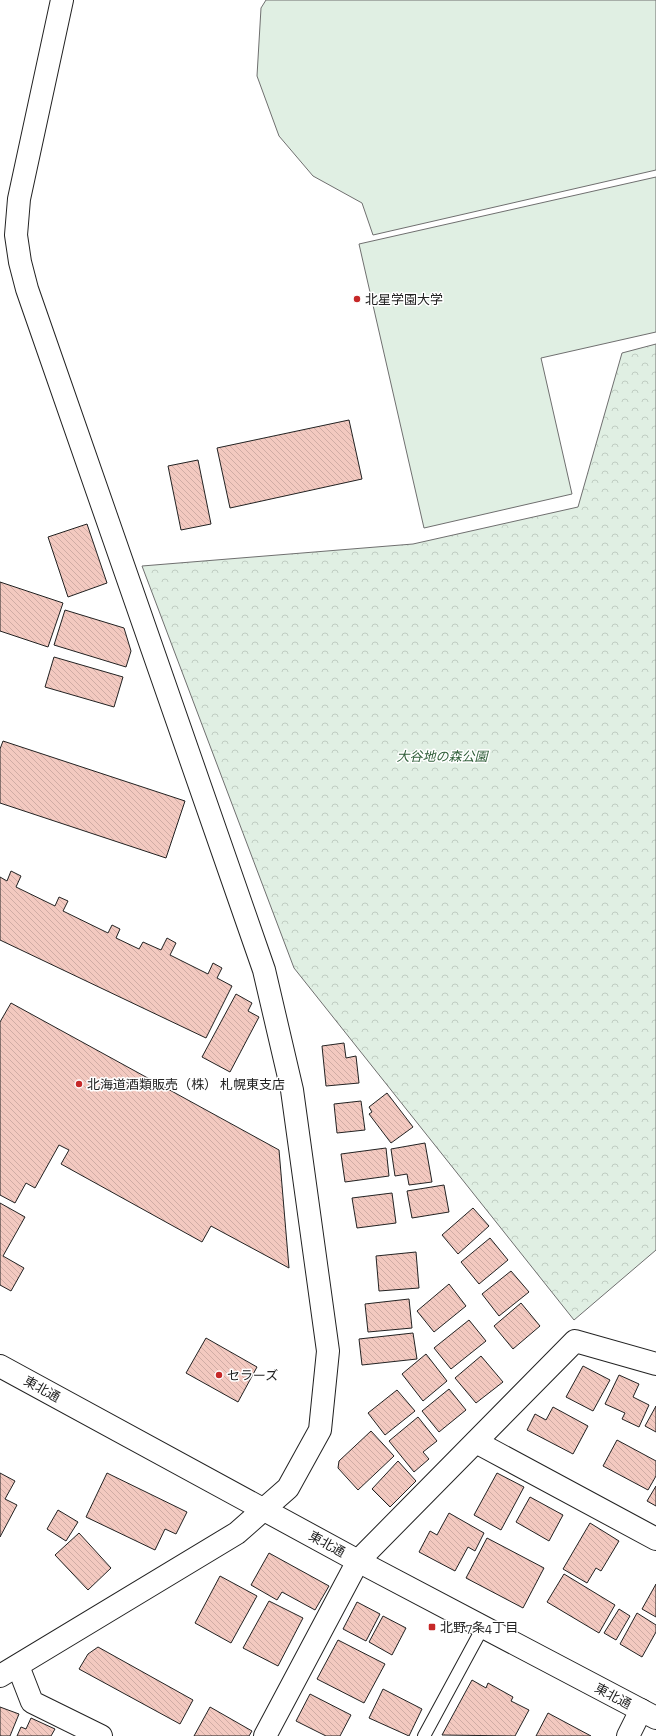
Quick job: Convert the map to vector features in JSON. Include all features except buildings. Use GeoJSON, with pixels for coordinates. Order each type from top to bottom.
{"type":"FeatureCollection","features":[{"type":"Feature","properties":{"kind":"street"},"geometry":{"type":"LineString","coordinates":[[62,0],[19,199],[16,235],[20,262],[27,289],[264,970],[292,1090],[328,1351],[320,1430],[288,1488],[237,1534],[9,1671],[32,1702],[101,1736]]}},
{"type":"Feature","properties":{"kind":"street"},"geometry":{"type":"LineString","coordinates":[[265,1736],[358,1562],[575,1341],[656,1364]]}},
{"type":"Feature","properties":{"kind":"street","name":"東北通"},"geometry":{"type":"LineString","coordinates":[[0,1366],[358,1562],[648,1714]]}},
{"type":"Feature","properties":{"kind":"street"},"geometry":{"type":"LineString","coordinates":[[476,1442],[656,1538]]}},
{"type":"Feature","properties":{"kind":"street"},"geometry":{"type":"LineString","coordinates":[[628,1736],[648,1714]]}},
{"type":"Feature","properties":{"kind":"lane"},"geometry":{"type":"LineString","coordinates":[[424,1736],[483,1627]]}},
{"type":"Feature","properties":{"kind":"green space"},"geometry":{"type":"Polygon","coordinates":[[[266,0],[656,0],[656,170],[373,235],[362,203],[313,176],[279,136],[257,76],[261,8],[266,0]]]}},
{"type":"Feature","properties":{"kind":"green space"},"geometry":{"type":"Polygon","coordinates":[[[656,177],[656,332],[541,358],[572,494],[424,528],[359,244],[656,177]]]}},
{"type":"Feature","properties":{"kind":"green space","name":"大谷地の森公園"},"geometry":{"type":"Polygon","coordinates":[[[656,344],[656,1250],[574,1320],[294,968],[142,566],[413,544],[578,507],[622,353],[656,344]]]}},
{"type":"Feature","properties":{"kind":"place","name":"北星学園大学"},"geometry":{"type":"Point","coordinates":[357,299]}},
{"type":"Feature","properties":{"kind":"place","name":"北海道酒類販売（株） 札幌東支店"},"geometry":{"type":"Point","coordinates":[79,1084]}},
{"type":"Feature","properties":{"kind":"place","name":"セラーズ"},"geometry":{"type":"Point","coordinates":[219,1375]}},
{"type":"Feature","properties":{"kind":"place","name":"北野7条4丁目"},"geometry":{"type":"Point","coordinates":[432,1627]}}]}
